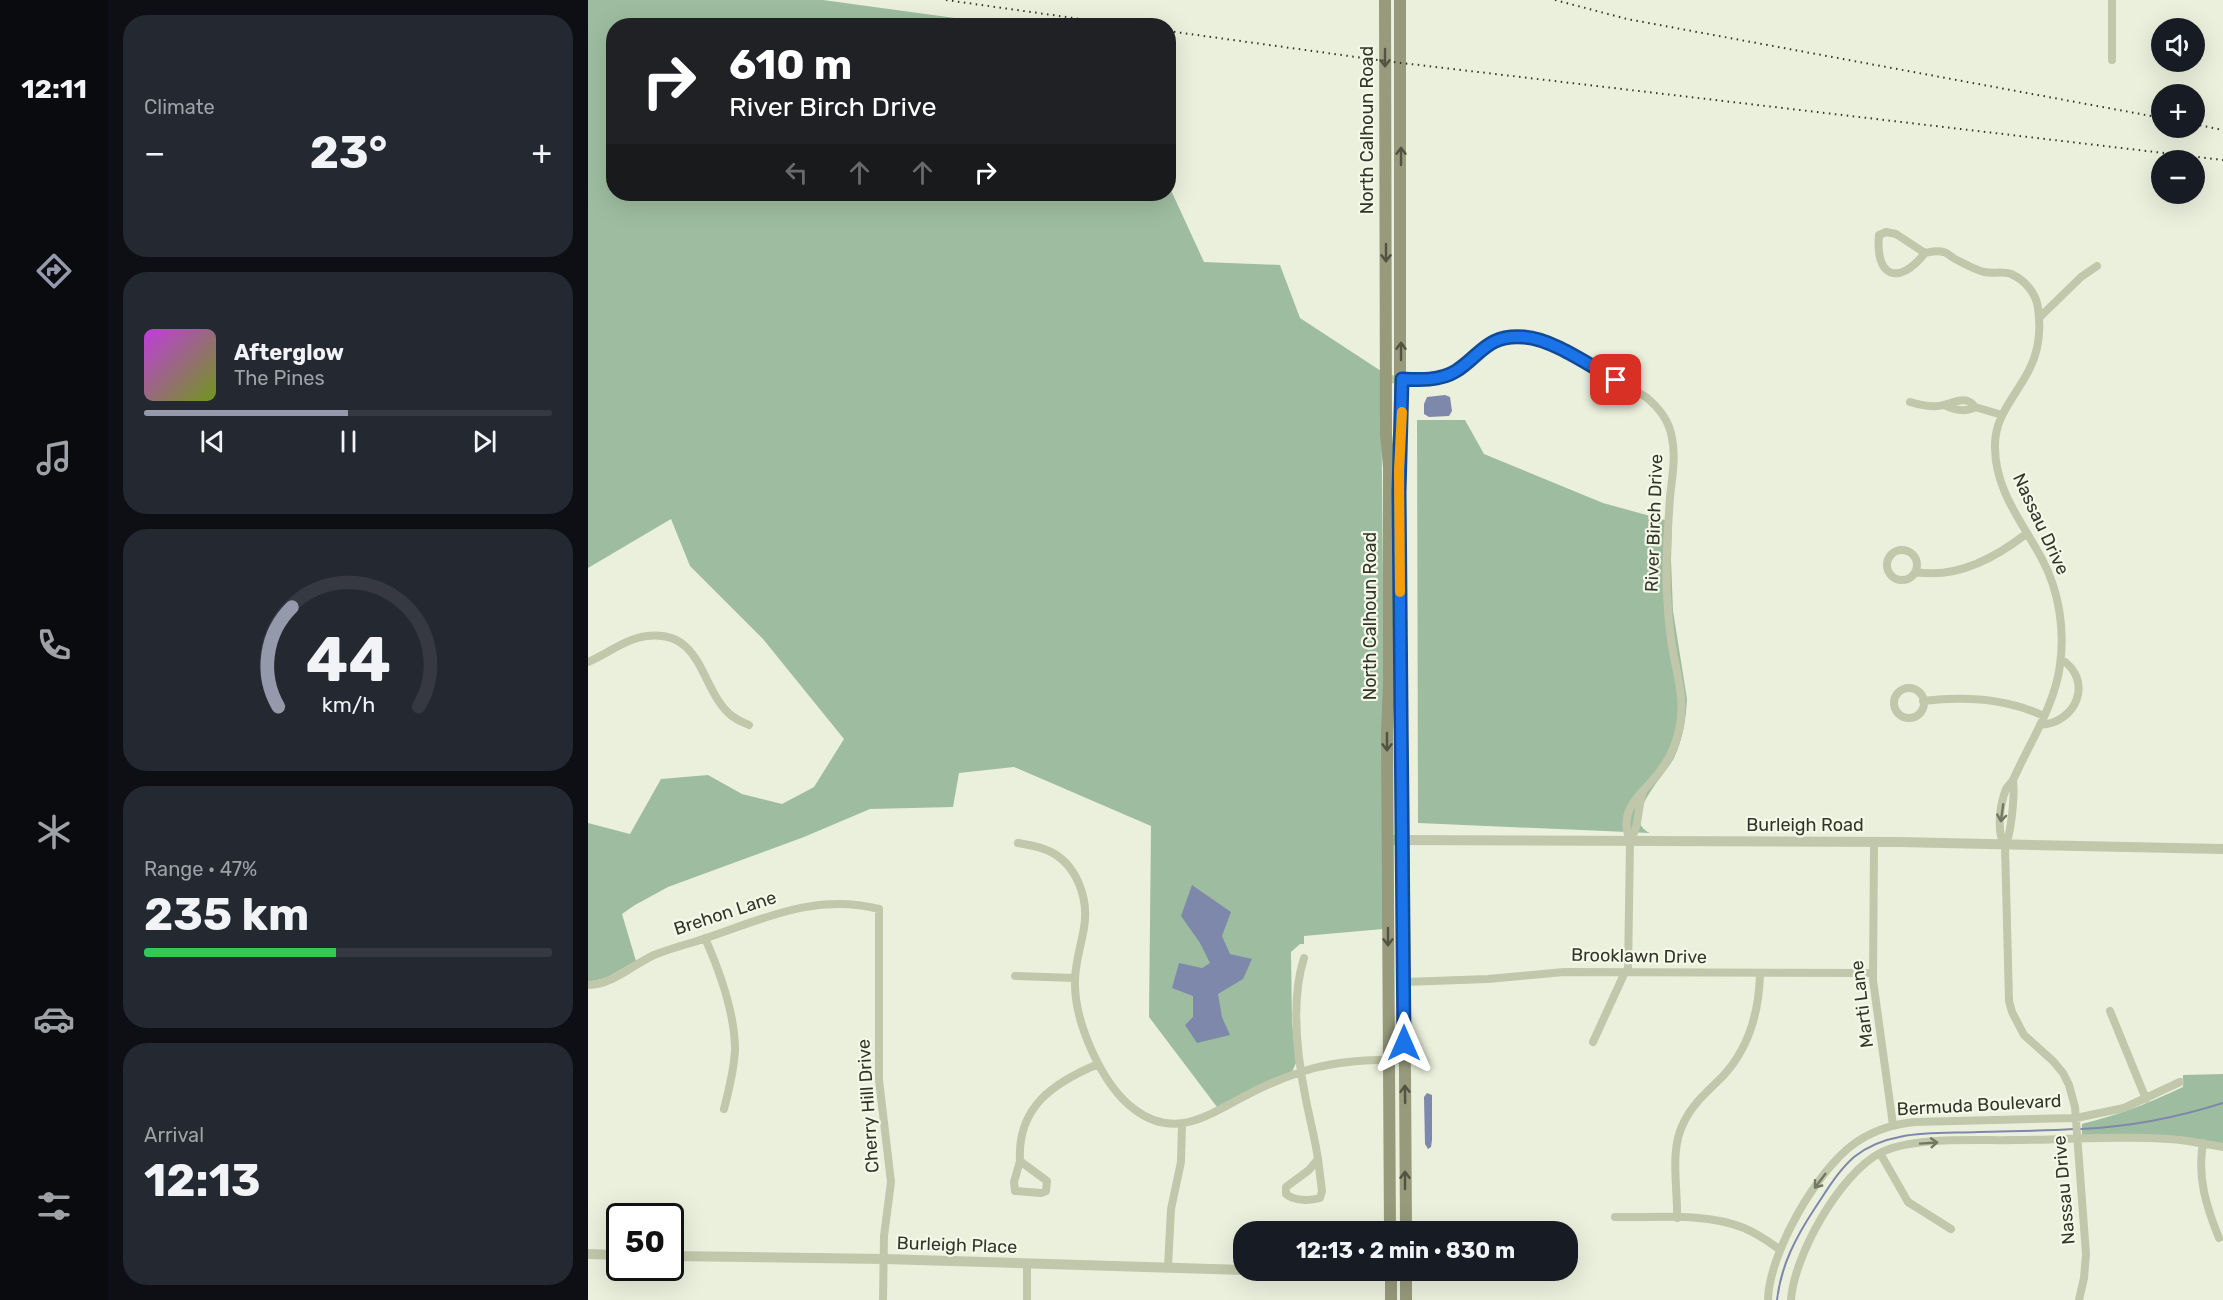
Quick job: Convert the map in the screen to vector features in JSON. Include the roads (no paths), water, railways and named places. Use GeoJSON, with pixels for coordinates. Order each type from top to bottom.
{"type":"FeatureCollection","features":[{"type":"Feature","properties":{"kind":"main road","name":"North Calhoun Road"},"geometry":{"type":"LineString","coordinates":[[1385,0],[1386,434],[1389,467],[1390,1221]]}},
{"type":"Feature","properties":{"kind":"main road","name":"North Calhoun Road"},"geometry":{"type":"LineString","coordinates":[[1400,0],[1402,379],[1399,493],[1406,1221]]}},
{"type":"Feature","properties":{"kind":"main road"},"geometry":{"type":"LineString","coordinates":[[1391,1281],[1391,1300]]}},
{"type":"Feature","properties":{"kind":"main road"},"geometry":{"type":"LineString","coordinates":[[1406,1281],[1406,1300]]}},
{"type":"Feature","properties":{"kind":"street"},"geometry":{"type":"LineString","coordinates":[[2112,0],[2112,60]]}},
{"type":"Feature","properties":{"kind":"street"},"geometry":{"type":"LineString","coordinates":[[1925,253],[1910,270],[1901,274],[1893,274],[1886,269],[1880,258],[1879,236],[1886,232],[1896,234],[1925,253],[1944,252],[1984,272],[2009,273],[2019,278],[2030,288],[2037,300],[2039,318]]}},
{"type":"Feature","properties":{"kind":"street"},"geometry":{"type":"LineString","coordinates":[[2039,318],[2081,277],[2097,266]]}},
{"type":"Feature","properties":{"kind":"street","name":"Nassau Drive"},"geometry":{"type":"LineString","coordinates":[[2039,318],[2039,333],[2034,359],[2002,415],[1995,437],[1997,467],[2010,506],[2042,558],[2056,596],[2062,634],[2061,659],[2056,683],[2042,720],[2013,781],[2007,788],[2001,815],[2001,839],[2005,846],[2008,989],[2012,1012],[2024,1035],[2063,1073],[2073,1098],[2086,1254],[2079,1300]]}},
{"type":"Feature","properties":{"kind":"street","name":"River Birch Drive"},"geometry":{"type":"LineString","coordinates":[[1386,379],[1441,377],[1457,370],[1488,344],[1509,338],[1524,337],[1549,344],[1646,397],[1664,415],[1670,427],[1674,450],[1666,555],[1667,591],[1680,690],[1681,720],[1669,758],[1631,804],[1627,816],[1625,829],[1630,841],[1627,972]]}},
{"type":"Feature","properties":{"kind":"street"},"geometry":{"type":"LineString","coordinates":[[1910,402],[1920,405],[1944,405],[1959,400],[1972,402],[1975,407],[2002,415]]}},
{"type":"Feature","properties":{"kind":"street"},"geometry":{"type":"LineString","coordinates":[[1916,572],[1936,573],[1974,565],[2004,550],[2026,534]]}},
{"type":"Feature","properties":{"kind":"street"},"geometry":{"type":"LineString","coordinates":[[588,662],[633,639],[658,635],[678,641],[695,656],[731,716],[749,725]]}},
{"type":"Feature","properties":{"kind":"street"},"geometry":{"type":"LineString","coordinates":[[1923,701],[1944,698],[1983,699],[2033,711],[2042,720],[2055,723],[2062,719],[2075,702],[2078,692],[2075,672],[2070,664],[2061,659]]}},
{"type":"Feature","properties":{"kind":"street","name":"Burleigh Road"},"geometry":{"type":"LineString","coordinates":[[1388,840],[1874,842],[2223,849]]}},
{"type":"Feature","properties":{"kind":"street","name":"Marti Lane"},"geometry":{"type":"LineString","coordinates":[[1874,842],[1873,973],[1893,1125]]}},
{"type":"Feature","properties":{"kind":"street"},"geometry":{"type":"LineString","coordinates":[[1018,843],[1051,852],[1061,859],[1079,883],[1086,912],[1075,978],[1076,998],[1082,1027],[1098,1064],[1128,1104],[1136,1111],[1162,1122],[1182,1124],[1201,1119],[1246,1095],[1301,1072],[1350,1062],[1404,1060]]}},
{"type":"Feature","properties":{"kind":"street","name":"Brehon Lane"},"geometry":{"type":"LineString","coordinates":[[588,985],[608,981],[653,955],[800,906],[826,904],[879,909]]}},
{"type":"Feature","properties":{"kind":"street","name":"Cherry Hill Drive"},"geometry":{"type":"LineString","coordinates":[[879,909],[879,1080],[891,1182],[883,1300]]}},
{"type":"Feature","properties":{"kind":"street"},"geometry":{"type":"LineString","coordinates":[[705,938],[728,1003],[733,1029],[734,1062],[724,1109]]}},
{"type":"Feature","properties":{"kind":"street"},"geometry":{"type":"LineString","coordinates":[[1304,958],[1300,971],[1297,1016],[1301,1072],[1318,1159],[1322,1191],[1320,1198],[1312,1200],[1289,1197],[1286,1194],[1286,1187],[1309,1170],[1318,1159]]}},
{"type":"Feature","properties":{"kind":"street"},"geometry":{"type":"LineString","coordinates":[[1593,1042],[1627,972]]}},
{"type":"Feature","properties":{"kind":"street","name":"Brooklawn Drive"},"geometry":{"type":"LineString","coordinates":[[1404,982],[1488,979],[1539,973],[1873,973]]}},
{"type":"Feature","properties":{"kind":"street"},"geometry":{"type":"LineString","coordinates":[[1677,1218],[1677,1152],[1683,1122],[1700,1099],[1732,1064],[1746,1041],[1755,1013],[1760,974]]}},
{"type":"Feature","properties":{"kind":"street"},"geometry":{"type":"LineString","coordinates":[[1015,976],[1075,978]]}},
{"type":"Feature","properties":{"kind":"street"},"geometry":{"type":"LineString","coordinates":[[2110,1011],[2145,1099]]}},
{"type":"Feature","properties":{"kind":"street"},"geometry":{"type":"LineString","coordinates":[[1020,1161],[1047,1181],[1046,1191],[1041,1194],[1015,1191],[1014,1182],[1020,1161],[1022,1130],[1038,1103],[1055,1088],[1098,1064]]}},
{"type":"Feature","properties":{"kind":"street","name":"Bermuda Boulevard"},"geometry":{"type":"LineString","coordinates":[[1791,1300],[1801,1258],[1830,1206],[1856,1171],[1880,1153],[1890,1148],[1925,1143],[2076,1129],[2180,1082]]}},
{"type":"Feature","properties":{"kind":"street","name":"Bermuda Boulevard"},"geometry":{"type":"LineString","coordinates":[[1768,1300],[1771,1274],[1779,1249],[1802,1207],[1841,1155],[1854,1143],[1869,1134],[1893,1125],[1926,1122],[2076,1129]]}},
{"type":"Feature","properties":{"kind":"street"},"geometry":{"type":"LineString","coordinates":[[1168,1267],[1171,1209],[1181,1162],[1182,1124]]}},
{"type":"Feature","properties":{"kind":"street"},"geometry":{"type":"LineString","coordinates":[[2076,1129],[2223,1147]]}},
{"type":"Feature","properties":{"kind":"street"},"geometry":{"type":"LineString","coordinates":[[2203,1143],[2201,1155],[2204,1200],[2219,1238]]}},
{"type":"Feature","properties":{"kind":"street"},"geometry":{"type":"LineString","coordinates":[[1880,1153],[1908,1202],[1952,1229]]}},
{"type":"Feature","properties":{"kind":"street"},"geometry":{"type":"LineString","coordinates":[[1615,1218],[1713,1220],[1737,1225],[1779,1249]]}},
{"type":"Feature","properties":{"kind":"street"},"geometry":{"type":"LineString","coordinates":[[588,1254],[606,1255]]}},
{"type":"Feature","properties":{"kind":"street","name":"Burleigh Place"},"geometry":{"type":"LineString","coordinates":[[684,1256],[1233,1269]]}},
{"type":"Feature","properties":{"kind":"street"},"geometry":{"type":"LineString","coordinates":[[1027,1263],[1027,1300]]}},
{"type":"Feature","properties":{"kind":"water"},"geometry":{"type":"Polygon","coordinates":[[[1445,395],[1450,397],[1452,411],[1449,416],[1429,417],[1424,414],[1427,397],[1445,395]]]}},
{"type":"Feature","properties":{"kind":"water"},"geometry":{"type":"Polygon","coordinates":[[[1192,885],[1231,912],[1222,936],[1230,954],[1252,959],[1243,979],[1218,994],[1222,1017],[1230,1035],[1197,1043],[1185,1025],[1193,1017],[1193,996],[1172,988],[1179,963],[1202,968],[1210,963],[1200,943],[1181,916],[1192,885]]]}},
{"type":"Feature","properties":{"kind":"water"},"geometry":{"type":"Polygon","coordinates":[[[1427,1093],[1432,1095],[1432,1140],[1431,1147],[1428,1149],[1425,1144],[1424,1097],[1427,1093]]]}},
{"type":"Feature","properties":{"kind":"waterway"},"geometry":{"type":"LineString","coordinates":[[2080,1129],[2152,1121],[2223,1103]]}},
{"type":"Feature","properties":{"kind":"waterway"},"geometry":{"type":"LineString","coordinates":[[1777,1300],[1786,1263],[1802,1230],[1824,1194],[1848,1162],[1867,1148],[1897,1137],[1913,1135],[2074,1129]]}},
{"type":"Feature","properties":{"kind":"railway"},"geometry":{"type":"LineString","coordinates":[[946,0],[1073,18]]}},
{"type":"Feature","properties":{"kind":"railway"},"geometry":{"type":"LineString","coordinates":[[1555,0],[1627,19],[2151,116]]}},
{"type":"Feature","properties":{"kind":"railway"},"geometry":{"type":"LineString","coordinates":[[1176,32],[1385,61],[2223,160]]}},
{"type":"Feature","properties":{"kind":"railway"},"geometry":{"type":"LineString","coordinates":[[2205,126],[2223,130]]}}]}
